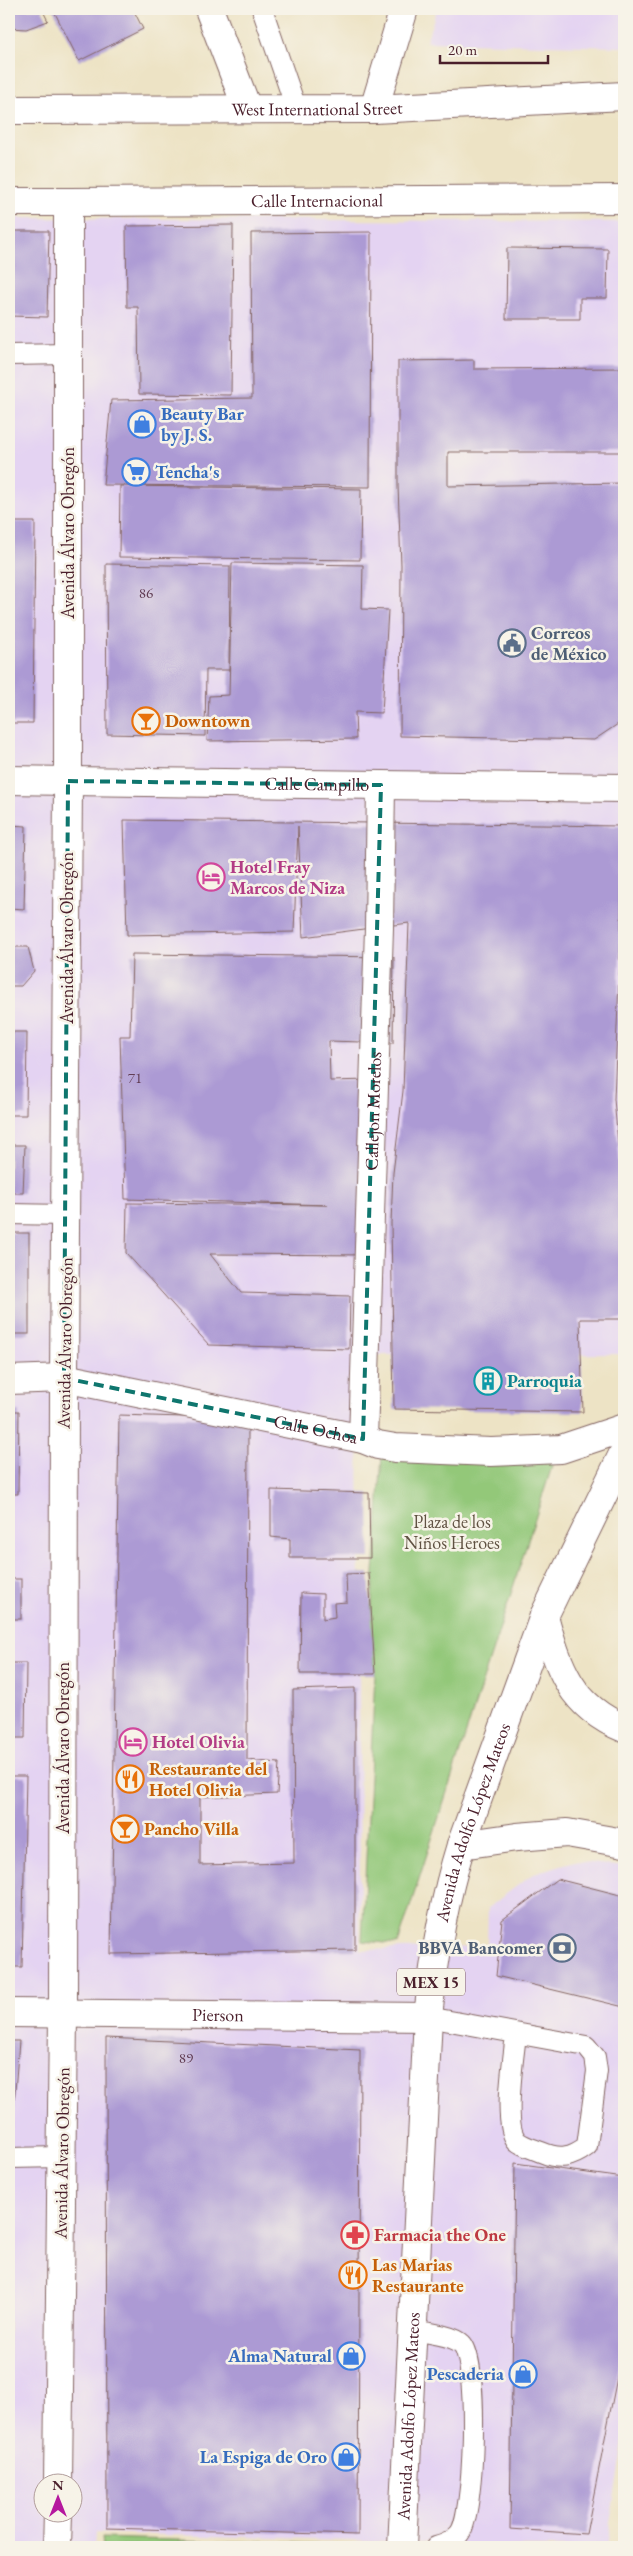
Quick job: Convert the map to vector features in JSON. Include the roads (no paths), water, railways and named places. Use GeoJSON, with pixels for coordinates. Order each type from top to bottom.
{"type":"FeatureCollection","features":[{"type":"Feature","properties":{"kind":"main road"},"geometry":{"type":"LineString","coordinates":[[210,9],[247,108]]}},
{"type":"Feature","properties":{"kind":"main road"},"geometry":{"type":"LineString","coordinates":[[374,109],[404,9]]}},
{"type":"Feature","properties":{"kind":"main road","name":"West International Street"},"geometry":{"type":"LineString","coordinates":[[9,110],[374,109],[624,96]]}},
{"type":"Feature","properties":{"kind":"main road","name":"Calle Internacional"},"geometry":{"type":"LineString","coordinates":[[9,202],[624,199]]}},
{"type":"Feature","properties":{"kind":"main road","name":"Avenida Álvaro Obregón"},"geometry":{"type":"LineString","coordinates":[[58,2474],[63,2014],[64,1378],[68,781],[68,202]]}},
{"type":"Feature","properties":{"kind":"main road","name":"Calle Campillo"},"geometry":{"type":"LineString","coordinates":[[9,780],[624,788]]}},
{"type":"Feature","properties":{"kind":"main road","name":"Callejon Morelos"},"geometry":{"type":"LineString","coordinates":[[363,1439],[379,938],[381,785]]}},
{"type":"Feature","properties":{"kind":"main road","name":"Calle Ochoa"},"geometry":{"type":"LineString","coordinates":[[9,1380],[64,1378],[363,1439],[378,1445],[396,1448],[491,1452],[561,1449],[624,1428]]}},
{"type":"Feature","properties":{"kind":"main road","name":"Avenida Adolfo López Mateos"},"geometry":{"type":"LineString","coordinates":[[402,2547],[411,2330],[428,2017],[434,1951],[451,1877],[461,1845],[544,1616],[624,1452]]}},
{"type":"Feature","properties":{"kind":"main road"},"geometry":{"type":"LineString","coordinates":[[544,1616],[556,1658],[571,1687],[585,1705],[609,1722],[624,1728]]}},
{"type":"Feature","properties":{"kind":"main road"},"geometry":{"type":"LineString","coordinates":[[461,1845],[517,1837],[567,1833],[624,1843]]}},
{"type":"Feature","properties":{"kind":"main road","name":"Pierson"},"geometry":{"type":"LineString","coordinates":[[9,2013],[428,2017]]}},
{"type":"Feature","properties":{"kind":"main road"},"geometry":{"type":"LineString","coordinates":[[57,2547],[58,2524]]}},
{"type":"Feature","properties":{"kind":"lane"},"geometry":{"type":"LineString","coordinates":[[262,9],[296,108]]}},
{"type":"Feature","properties":{"kind":"lane"},"geometry":{"type":"LineString","coordinates":[[9,355],[68,354]]}},
{"type":"Feature","properties":{"kind":"lane"},"geometry":{"type":"LineString","coordinates":[[9,1214],[66,1215]]}},
{"type":"Feature","properties":{"kind":"lane"},"geometry":{"type":"LineString","coordinates":[[428,2017],[586,2046],[595,2057],[597,2071],[587,2146],[578,2153],[563,2159],[551,2156],[517,2142],[511,2131],[510,2112],[516,2034]]}},
{"type":"Feature","properties":{"kind":"lane"},"geometry":{"type":"LineString","coordinates":[[9,2158],[62,2158]]}},
{"type":"Feature","properties":{"kind":"lane"},"geometry":{"type":"LineString","coordinates":[[411,2330],[444,2336],[462,2343],[469,2355],[473,2379],[471,2482],[468,2514],[460,2534],[436,2547]]}},
{"type":"Feature","properties":{"kind":"place","name":"Beauty Bar by J. S."},"geometry":{"type":"Point","coordinates":[142,424]}},
{"type":"Feature","properties":{"kind":"place","name":"Tencha's"},"geometry":{"type":"Point","coordinates":[136,472]}},
{"type":"Feature","properties":{"kind":"place","name":"Correos de México"},"geometry":{"type":"Point","coordinates":[512,643]}},
{"type":"Feature","properties":{"kind":"place","name":"Downtown"},"geometry":{"type":"Point","coordinates":[146,721]}},
{"type":"Feature","properties":{"kind":"place","name":"Hotel Fray Marcos de Niza"},"geometry":{"type":"Point","coordinates":[211,877]}},
{"type":"Feature","properties":{"kind":"place","name":"Parroquia"},"geometry":{"type":"Point","coordinates":[488,1381]}},
{"type":"Feature","properties":{"kind":"place","name":"Hotel Olivia"},"geometry":{"type":"Point","coordinates":[133,1742]}},
{"type":"Feature","properties":{"kind":"place","name":"Restaurante del Hotel Olivia"},"geometry":{"type":"Point","coordinates":[130,1779]}},
{"type":"Feature","properties":{"kind":"place","name":"Pancho Villa"},"geometry":{"type":"Point","coordinates":[125,1829]}},
{"type":"Feature","properties":{"kind":"place","name":"BBVA Bancomer"},"geometry":{"type":"Point","coordinates":[562,1948]}},
{"type":"Feature","properties":{"kind":"place","name":"Farmacia the One"},"geometry":{"type":"Point","coordinates":[355,2235]}},
{"type":"Feature","properties":{"kind":"place","name":"Las Marias Restaurante"},"geometry":{"type":"Point","coordinates":[353,2275]}},
{"type":"Feature","properties":{"kind":"place","name":"Alma Natural"},"geometry":{"type":"Point","coordinates":[351,2356]}},
{"type":"Feature","properties":{"kind":"place","name":"Pescaderia"},"geometry":{"type":"Point","coordinates":[523,2374]}},
{"type":"Feature","properties":{"kind":"place","name":"La Espiga de Oro"},"geometry":{"type":"Point","coordinates":[346,2457]}},
{"type":"Feature","properties":{"kind":"park label","name":"Plaza de los Niños Heroes"},"geometry":{"type":"Point","coordinates":[452,1532]}}]}
